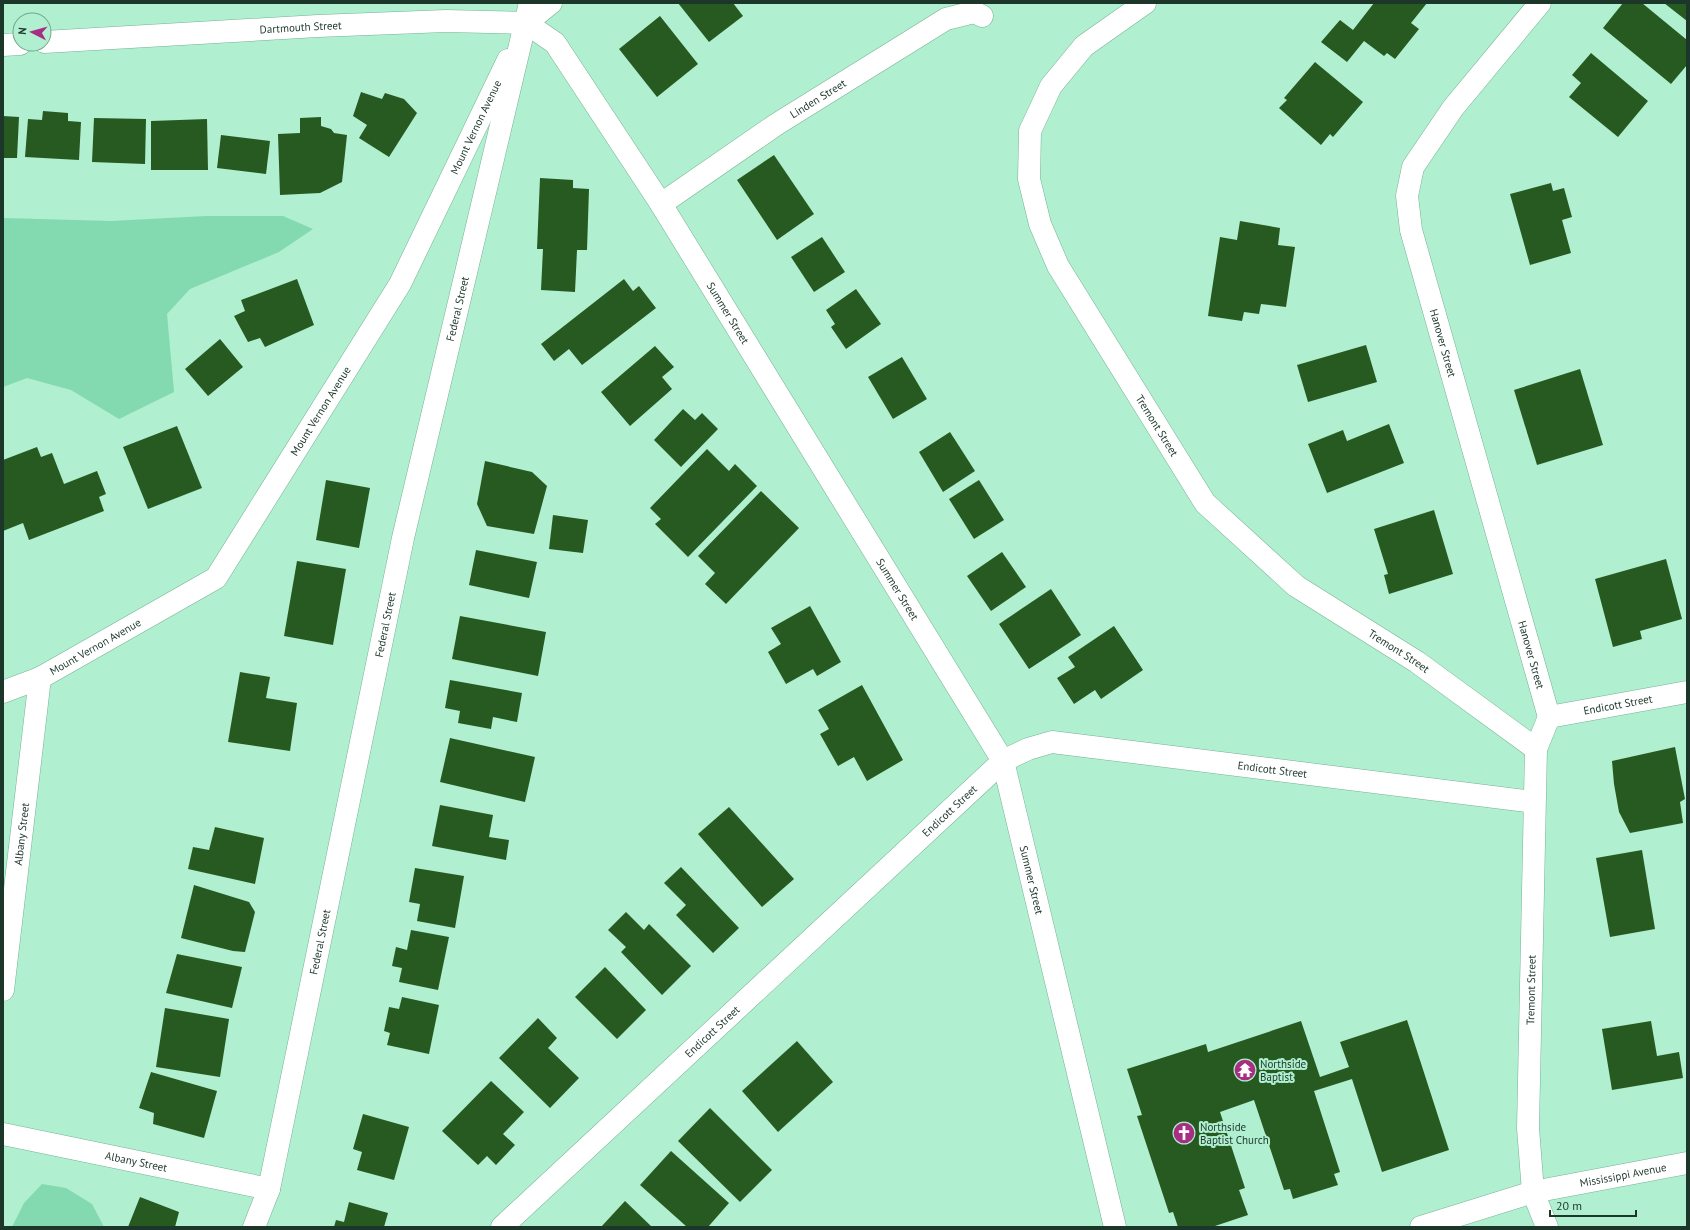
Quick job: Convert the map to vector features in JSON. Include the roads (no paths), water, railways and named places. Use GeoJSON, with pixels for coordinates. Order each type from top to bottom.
{"type":"FeatureCollection","features":[{"type":"Feature","properties":{"kind":"street"},"geometry":{"type":"LineString","coordinates":[[528,13],[550,3]]}},
{"type":"Feature","properties":{"kind":"street","name":"Tremont Street"},"geometry":{"type":"LineString","coordinates":[[1145,3],[1084,46],[1051,86],[1030,131],[1028,179],[1040,224],[1058,266],[1205,503],[1296,586],[1417,662],[1536,749]]}},
{"type":"Feature","properties":{"kind":"street","name":"Hanover Street"},"geometry":{"type":"LineString","coordinates":[[1540,3],[1449,114],[1413,167],[1407,196],[1411,230],[1549,717]]}},
{"type":"Feature","properties":{"kind":"street","name":"Linden Street"},"geometry":{"type":"LineString","coordinates":[[661,204],[778,124],[946,19],[974,12],[982,16]]}},
{"type":"Feature","properties":{"kind":"street","name":"Dartmouth Street"},"geometry":{"type":"LineString","coordinates":[[52,42],[318,26],[446,21],[528,13]]}},
{"type":"Feature","properties":{"kind":"street","name":"Summer Street"},"geometry":{"type":"LineString","coordinates":[[528,13],[555,43],[661,204],[1003,761],[1115,1227]]}},
{"type":"Feature","properties":{"kind":"street","name":"Mount Vernon Avenue"},"geometry":{"type":"LineString","coordinates":[[3,692],[40,678],[216,578],[400,284],[528,13]]}},
{"type":"Feature","properties":{"kind":"street","name":"Federal Street"},"geometry":{"type":"LineString","coordinates":[[254,1227],[269,1189],[403,538],[528,13]]}},
{"type":"Feature","properties":{"kind":"street","name":"Albany Street"},"geometry":{"type":"LineString","coordinates":[[3,990],[40,678]]}},
{"type":"Feature","properties":{"kind":"street","name":"Endicott Street"},"geometry":{"type":"LineString","coordinates":[[1549,717],[1687,692]]}},
{"type":"Feature","properties":{"kind":"street","name":"Tremont Street"},"geometry":{"type":"LineString","coordinates":[[1547,1227],[1533,1192],[1528,1128],[1536,749],[1549,717]]}},
{"type":"Feature","properties":{"kind":"street","name":"Endicott Street"},"geometry":{"type":"LineString","coordinates":[[502,1227],[1003,761],[1028,749],[1052,742],[1534,802]]}},
{"type":"Feature","properties":{"kind":"street","name":"Albany Street"},"geometry":{"type":"LineString","coordinates":[[3,1134],[269,1189]]}},
{"type":"Feature","properties":{"kind":"street","name":"Mississippi Avenue"},"geometry":{"type":"LineString","coordinates":[[1421,1227],[1533,1192],[1687,1163]]}},
{"type":"Feature","properties":{"kind":"place","name":"Northside Baptist"},"geometry":{"type":"Point","coordinates":[1245,1070]}},
{"type":"Feature","properties":{"kind":"place","name":"Northside Baptist Church"},"geometry":{"type":"Point","coordinates":[1184,1133]}}]}
